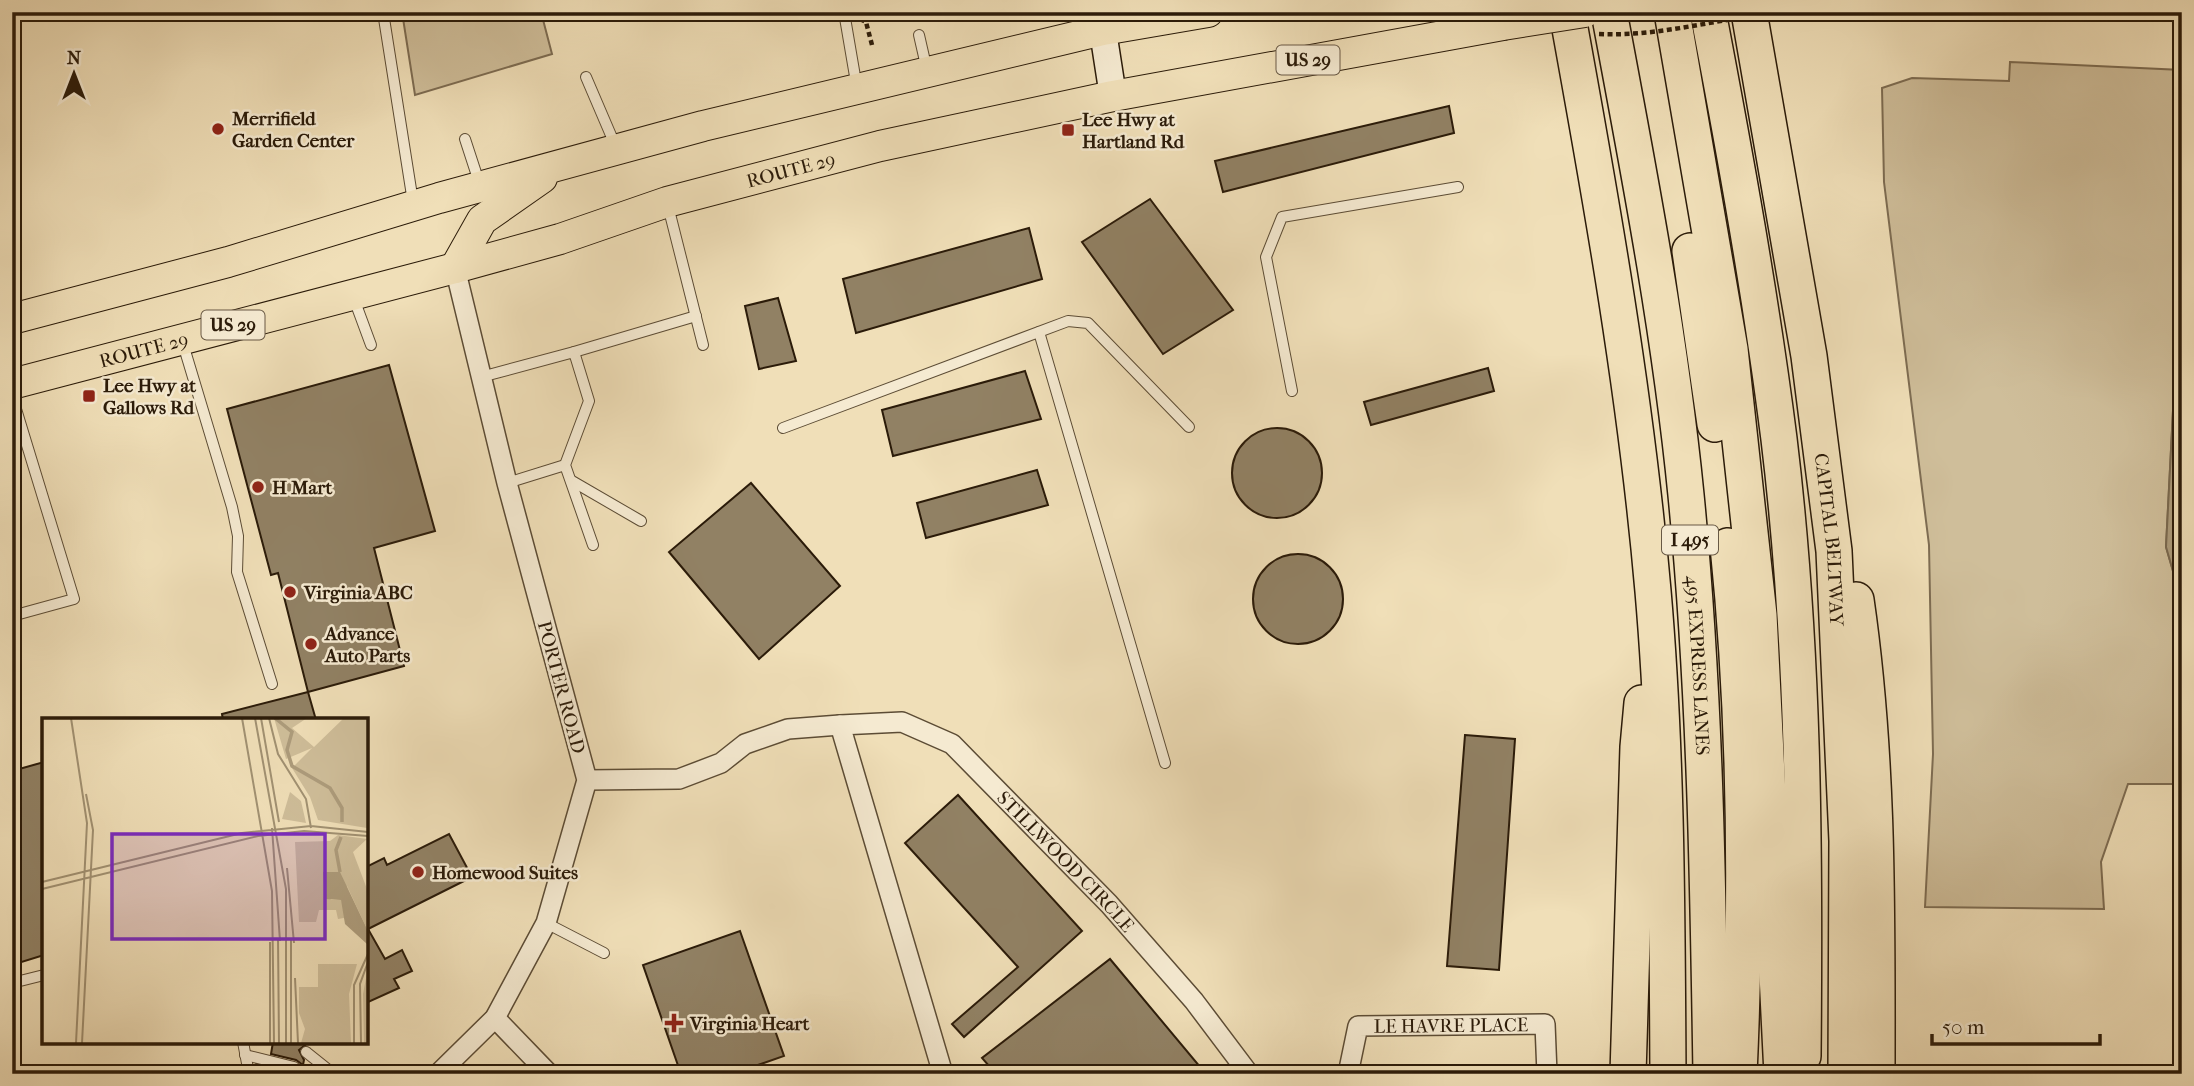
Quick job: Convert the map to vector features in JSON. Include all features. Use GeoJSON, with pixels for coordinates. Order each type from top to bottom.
{"type":"FeatureCollection","features":[{"type":"Feature","properties":{"kind":"highway"},"geometry":{"type":"LineString","coordinates":[[1708,12],[1779,439],[1791,565],[1805,837],[1802,1074]]}},
{"type":"Feature","properties":{"kind":"highway","name":"CAPITAL BELTWAY"},"geometry":{"type":"LineString","coordinates":[[1749,12],[1809,356],[1834,551],[1847,841],[1846,1074]]}},
{"type":"Feature","properties":{"kind":"highway","name":"I 495"},"geometry":{"type":"LineString","coordinates":[[1587,18],[1615,281],[1637,437],[1653,592],[1666,803],[1668,1074]]}},
{"type":"Feature","properties":{"kind":"highway","name":"495 EXPRESS LANES"},"geometry":{"type":"LineString","coordinates":[[1587,18],[1637,162],[1686,492],[1706,770],[1711,1074]]}},
{"type":"Feature","properties":{"kind":"highway"},"geometry":{"type":"LineString","coordinates":[[1662,21],[1673,85],[1730,349],[1759,615],[1782,1074]]}},
{"type":"Feature","properties":{"kind":"highway"},"geometry":{"type":"LineString","coordinates":[[1673,85],[1714,415],[1731,573],[1741,715],[1745,878],[1739,1074]]}},
{"type":"Feature","properties":{"kind":"highway"},"geometry":{"type":"LineString","coordinates":[[1809,356],[1842,503],[1865,660],[1878,840],[1877,1074]]}},
{"type":"Feature","properties":{"kind":"highway"},"geometry":{"type":"LineString","coordinates":[[1628,1074],[1638,747],[1653,592]]}},
{"type":"Feature","properties":{"kind":"main road"},"geometry":{"type":"LineString","coordinates":[[12,319],[228,262],[617,149],[927,71],[1101,21],[1208,12]]}},
{"type":"Feature","properties":{"kind":"main road","name":"ROUTE 29"},"geometry":{"type":"LineString","coordinates":[[12,384],[561,239],[667,202],[880,146],[1113,96],[1503,25],[1587,18]]}},
{"type":"Feature","properties":{"kind":"main road"},"geometry":{"type":"LineString","coordinates":[[455,268],[482,220],[559,166]]}},
{"type":"Feature","properties":{"kind":"street"},"geometry":{"type":"LineString","coordinates":[[1101,21],[1113,96]]}},
{"type":"Feature","properties":{"kind":"street","name":"PORTER ROAD"},"geometry":{"type":"LineString","coordinates":[[438,1074],[495,1018],[546,923],[587,780],[507,482],[455,268]]}},
{"type":"Feature","properties":{"kind":"street","name":"STILLWOOD CIRCLE"},"geometry":{"type":"LineString","coordinates":[[587,780],[679,779],[721,763],[744,744],[788,729],[902,722],[952,744],[1109,904],[1194,1001],[1249,1074]]}},
{"type":"Feature","properties":{"kind":"street"},"geometry":{"type":"LineString","coordinates":[[840,725],[943,1074]]}},
{"type":"Feature","properties":{"kind":"street"},"geometry":{"type":"LineString","coordinates":[[495,1018],[549,1074]]}},
{"type":"Feature","properties":{"kind":"street","name":"LE HAVRE PLACE"},"geometry":{"type":"LineString","coordinates":[[1348,1074],[1358,1026],[1545,1024],[1547,1074]]}},
{"type":"Feature","properties":{"kind":"lane"},"geometry":{"type":"LineString","coordinates":[[383,12],[414,206]]}},
{"type":"Feature","properties":{"kind":"lane"},"geometry":{"type":"LineString","coordinates":[[844,12],[857,88]]}},
{"type":"Feature","properties":{"kind":"lane"},"geometry":{"type":"LineString","coordinates":[[919,35],[927,71]]}},
{"type":"Feature","properties":{"kind":"lane"},"geometry":{"type":"LineString","coordinates":[[586,77],[617,149]]}},
{"type":"Feature","properties":{"kind":"lane"},"geometry":{"type":"LineString","coordinates":[[465,138],[481,188]]}},
{"type":"Feature","properties":{"kind":"lane"},"geometry":{"type":"LineString","coordinates":[[1292,391],[1266,257],[1282,217],[1458,187]]}},
{"type":"Feature","properties":{"kind":"lane"},"geometry":{"type":"LineString","coordinates":[[667,202],[703,345]]}},
{"type":"Feature","properties":{"kind":"lane"},"geometry":{"type":"LineString","coordinates":[[352,294],[371,345]]}},
{"type":"Feature","properties":{"kind":"lane"},"geometry":{"type":"LineString","coordinates":[[481,377],[696,316]]}},
{"type":"Feature","properties":{"kind":"lane"},"geometry":{"type":"LineString","coordinates":[[783,428],[1068,321],[1088,323],[1189,427]]}},
{"type":"Feature","properties":{"kind":"lane"},"geometry":{"type":"LineString","coordinates":[[1039,332],[1166,763]]}},
{"type":"Feature","properties":{"kind":"lane"},"geometry":{"type":"LineString","coordinates":[[181,338],[232,507],[238,536],[237,572],[272,684]]}},
{"type":"Feature","properties":{"kind":"lane"},"geometry":{"type":"LineString","coordinates":[[573,352],[589,401],[565,466],[593,545]]}},
{"type":"Feature","properties":{"kind":"lane"},"geometry":{"type":"LineString","coordinates":[[12,396],[74,599],[12,617]]}},
{"type":"Feature","properties":{"kind":"lane"},"geometry":{"type":"LineString","coordinates":[[507,482],[565,466]]}},
{"type":"Feature","properties":{"kind":"lane"},"geometry":{"type":"LineString","coordinates":[[572,481],[641,521]]}},
{"type":"Feature","properties":{"kind":"lane"},"geometry":{"type":"LineString","coordinates":[[546,923],[604,953]]}},
{"type":"Feature","properties":{"kind":"lane"},"geometry":{"type":"LineString","coordinates":[[12,983],[42,976]]}},
{"type":"Feature","properties":{"kind":"lane"},"geometry":{"type":"LineString","coordinates":[[243,1044],[249,1074]]}},
{"type":"Feature","properties":{"kind":"lane"},"geometry":{"type":"LineString","coordinates":[[306,1052],[326,1068]]}},
{"type":"Feature","properties":{"kind":"lane"},"geometry":{"type":"LineString","coordinates":[[245,1055],[294,1067],[300,1074]]}},
{"type":"Feature","properties":{"kind":"path"},"geometry":{"type":"LineString","coordinates":[[1587,18],[1619,36],[1662,21],[1714,25],[1743,15],[1785,12]]}},
{"type":"Feature","properties":{"kind":"shaded area"},"geometry":{"type":"Polygon","coordinates":[[[402,12],[541,12],[552,54],[415,95],[402,12]]]}},
{"type":"Feature","properties":{"kind":"shaded area"},"geometry":{"type":"Polygon","coordinates":[[[2010,62],[2182,70],[2182,392],[2174,392],[2166,547],[2182,602],[2182,784],[2128,784],[2101,862],[2104,909],[1925,907],[1933,754],[1929,545],[1884,182],[1882,88],[1912,78],[2009,81],[2010,62]]]}},
{"type":"Feature","properties":{"kind":"water"},"geometry":{"type":"Polygon","coordinates":[[[2174,391],[2182,392],[2182,602],[2166,547],[2174,391]]]}},
{"type":"Feature","properties":{"kind":"building"},"geometry":{"type":"Polygon","coordinates":[[[1449,106],[1454,133],[1223,192],[1215,161],[1449,106]]]}},
{"type":"Feature","properties":{"kind":"building"},"geometry":{"type":"Polygon","coordinates":[[[1150,199],[1233,310],[1163,354],[1082,242],[1150,199]]]}},
{"type":"Feature","properties":{"kind":"building"},"geometry":{"type":"Polygon","coordinates":[[[1029,228],[1042,279],[856,333],[843,279],[1029,228]]]}},
{"type":"Feature","properties":{"kind":"building"},"geometry":{"type":"Polygon","coordinates":[[[778,298],[796,361],[759,369],[745,306],[778,298]]]}},
{"type":"Feature","properties":{"kind":"building"},"geometry":{"type":"Polygon","coordinates":[[[389,365],[435,531],[374,548],[404,666],[308,692],[278,573],[271,575],[227,409],[389,365]]]}},
{"type":"Feature","properties":{"kind":"building"},"geometry":{"type":"Polygon","coordinates":[[[1488,368],[1494,391],[1371,425],[1364,402],[1488,368]]]}},
{"type":"Feature","properties":{"kind":"building"},"geometry":{"type":"Polygon","coordinates":[[[1025,371],[1041,419],[893,456],[882,410],[1025,371]]]}},
{"type":"Feature","properties":{"kind":"building"},"geometry":{"type":"Polygon","coordinates":[[[1277,428],[1294,432],[1309,441],[1318,456],[1322,473],[1318,490],[1309,505],[1294,514],[1277,518],[1260,514],[1245,505],[1236,490],[1232,473],[1236,456],[1245,441],[1260,432],[1277,428]]]}},
{"type":"Feature","properties":{"kind":"building"},"geometry":{"type":"Polygon","coordinates":[[[1037,470],[1048,505],[926,538],[917,503],[1037,470]]]}},
{"type":"Feature","properties":{"kind":"building"},"geometry":{"type":"Polygon","coordinates":[[[751,483],[840,586],[759,659],[669,552],[751,483]]]}},
{"type":"Feature","properties":{"kind":"building"},"geometry":{"type":"Polygon","coordinates":[[[1298,554],[1315,558],[1330,567],[1339,582],[1343,599],[1339,616],[1330,631],[1315,640],[1298,644],[1281,640],[1266,631],[1257,616],[1253,599],[1257,582],[1266,567],[1281,558],[1298,554]]]}},
{"type":"Feature","properties":{"kind":"building"},"geometry":{"type":"Polygon","coordinates":[[[308,692],[315,718],[223,718],[222,714],[308,692]]]}},
{"type":"Feature","properties":{"kind":"building"},"geometry":{"type":"Polygon","coordinates":[[[1465,735],[1515,739],[1499,970],[1447,966],[1465,735]]]}},
{"type":"Feature","properties":{"kind":"building"},"geometry":{"type":"Polygon","coordinates":[[[42,763],[42,956],[12,965],[12,771],[42,763]]]}},
{"type":"Feature","properties":{"kind":"building"},"geometry":{"type":"Polygon","coordinates":[[[958,795],[1082,931],[964,1037],[952,1024],[1018,967],[905,843],[958,795]]]}},
{"type":"Feature","properties":{"kind":"building","name":"Homewood Suites"},"geometry":{"type":"Polygon","coordinates":[[[449,834],[472,877],[368,929],[368,866],[384,858],[387,865],[449,834]]]}},
{"type":"Feature","properties":{"kind":"building","name":"Homewood Suites"},"geometry":{"type":"Polygon","coordinates":[[[368,929],[385,959],[402,950],[412,971],[394,979],[399,988],[368,1002],[368,929]]]}},
{"type":"Feature","properties":{"kind":"building"},"geometry":{"type":"Polygon","coordinates":[[[740,931],[784,1056],[732,1074],[681,1074],[643,965],[740,931]]]}},
{"type":"Feature","properties":{"kind":"building"},"geometry":{"type":"Polygon","coordinates":[[[1110,959],[1206,1074],[996,1074],[982,1058],[1110,959]]]}},
{"type":"Feature","properties":{"kind":"building"},"geometry":{"type":"Polygon","coordinates":[[[273,1044],[306,1044],[299,1050],[304,1060],[303,1065],[296,1060],[271,1054],[273,1044]]]}},
{"type":"Feature","properties":{"kind":"place","name":"Merrifield Garden Center"},"geometry":{"type":"Point","coordinates":[218,129]}},
{"type":"Feature","properties":{"kind":"place","name":"Lee Hwy at Hartland Rd"},"geometry":{"type":"Point","coordinates":[1068,130]}},
{"type":"Feature","properties":{"kind":"place","name":"Lee Hwy at Gallows Rd"},"geometry":{"type":"Point","coordinates":[89,396]}},
{"type":"Feature","properties":{"kind":"place","name":"H Mart"},"geometry":{"type":"Point","coordinates":[258,487]}},
{"type":"Feature","properties":{"kind":"place","name":"Virginia ABC"},"geometry":{"type":"Point","coordinates":[290,592]}},
{"type":"Feature","properties":{"kind":"place","name":"Advance Auto Parts"},"geometry":{"type":"Point","coordinates":[311,644]}},
{"type":"Feature","properties":{"kind":"place","name":"Homewood Suites"},"geometry":{"type":"Point","coordinates":[418,872]}},
{"type":"Feature","properties":{"kind":"place","name":"Virginia Heart"},"geometry":{"type":"Point","coordinates":[674,1023]}}]}
